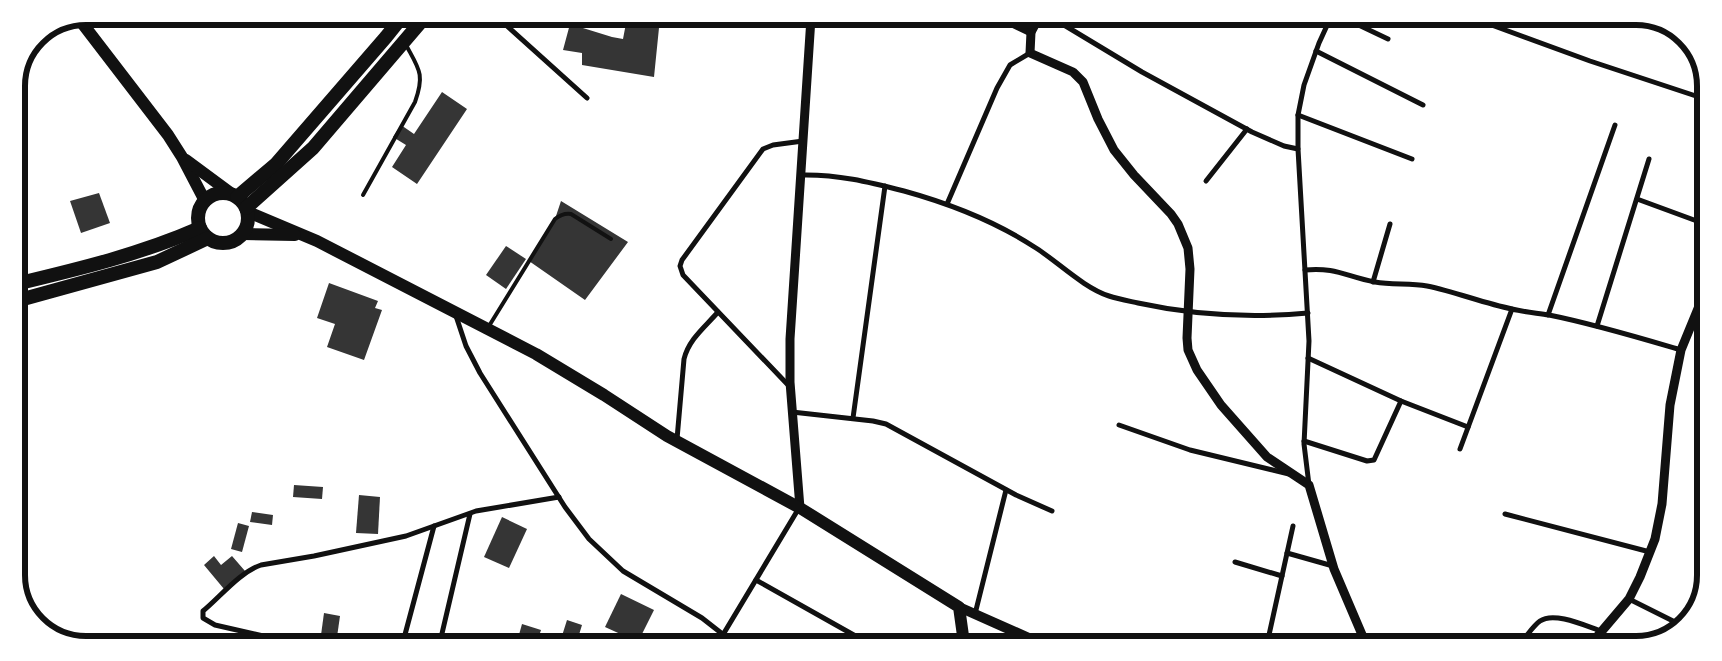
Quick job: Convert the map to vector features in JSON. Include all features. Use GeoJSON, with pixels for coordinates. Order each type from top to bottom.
{"type":"FeatureCollection","features":[{"type":"Feature","properties":{"kind":"highway"},"geometry":{"type":"LineString","coordinates":[[234,196],[276,164],[395,25]]}},
{"type":"Feature","properties":{"kind":"highway"},"geometry":{"type":"LineString","coordinates":[[247,210],[313,148],[418,25]]}},
{"type":"Feature","properties":{"kind":"highway"},"geometry":{"type":"LineString","coordinates":[[214,194],[234,196],[247,210],[248,224],[243,234],[229,243],[218,243],[204,233],[198,214],[205,201],[214,194]]}},
{"type":"Feature","properties":{"kind":"highway"},"geometry":{"type":"LineString","coordinates":[[25,282],[96,264],[204,233]]}},
{"type":"Feature","properties":{"kind":"highway"},"geometry":{"type":"LineString","coordinates":[[25,299],[157,262],[204,233]]}},
{"type":"Feature","properties":{"kind":"main road"},"geometry":{"type":"LineString","coordinates":[[84,25],[168,136],[182,157],[205,201]]}},
{"type":"Feature","properties":{"kind":"main road"},"geometry":{"type":"LineString","coordinates":[[182,157],[234,196]]}},
{"type":"Feature","properties":{"kind":"main road"},"geometry":{"type":"LineString","coordinates":[[247,210],[407,287],[536,354],[677,441],[800,508],[958,607],[1024,636]]}},
{"type":"Feature","properties":{"kind":"main road"},"geometry":{"type":"LineString","coordinates":[[243,234],[302,235]]}},
{"type":"Feature","properties":{"kind":"main road"},"geometry":{"type":"LineString","coordinates":[[958,607],[963,636]]}},
{"type":"Feature","properties":{"kind":"street"},"geometry":{"type":"LineString","coordinates":[[506,25],[587,98]]}},
{"type":"Feature","properties":{"kind":"street"},"geometry":{"type":"LineString","coordinates":[[723,634],[800,508],[790,387],[790,339],[811,25]]}},
{"type":"Feature","properties":{"kind":"street"},"geometry":{"type":"LineString","coordinates":[[1016,25],[1031,32]]}},
{"type":"Feature","properties":{"kind":"street"},"geometry":{"type":"LineString","coordinates":[[1030,53],[1031,32],[1034,25]]}},
{"type":"Feature","properties":{"kind":"street"},"geometry":{"type":"LineString","coordinates":[[1064,25],[1142,72],[1246,129],[1284,146],[1298,149]]}},
{"type":"Feature","properties":{"kind":"street"},"geometry":{"type":"LineString","coordinates":[[1327,25],[1304,85],[1298,115],[1304,270],[1308,313],[1304,441],[1310,490],[1333,566],[1363,636]]}},
{"type":"Feature","properties":{"kind":"street"},"geometry":{"type":"LineString","coordinates":[[1359,25],[1388,39]]}},
{"type":"Feature","properties":{"kind":"street"},"geometry":{"type":"LineString","coordinates":[[1492,25],[1590,61],[1697,96]]}},
{"type":"Feature","properties":{"kind":"street"},"geometry":{"type":"LineString","coordinates":[[1316,51],[1423,105]]}},
{"type":"Feature","properties":{"kind":"street"},"geometry":{"type":"LineString","coordinates":[[947,204],[997,88],[1010,65],[1030,53]]}},
{"type":"Feature","properties":{"kind":"street"},"geometry":{"type":"LineString","coordinates":[[1030,53],[1073,72],[1083,82],[1098,119],[1114,150],[1178,224],[1188,248],[1190,262],[1188,350],[1197,370],[1222,405],[1267,457],[1310,490]]}},
{"type":"Feature","properties":{"kind":"street"},"geometry":{"type":"LineString","coordinates":[[1298,115],[1412,158]]}},
{"type":"Feature","properties":{"kind":"street"},"geometry":{"type":"LineString","coordinates":[[1548,315],[1615,125]]}},
{"type":"Feature","properties":{"kind":"street"},"geometry":{"type":"LineString","coordinates":[[1206,181],[1246,129]]}},
{"type":"Feature","properties":{"kind":"street"},"geometry":{"type":"LineString","coordinates":[[790,387],[683,275],[680,266],[682,260],[762,149],[773,145],[803,141]]}},
{"type":"Feature","properties":{"kind":"street"},"geometry":{"type":"LineString","coordinates":[[1597,326],[1649,158]]}},
{"type":"Feature","properties":{"kind":"street"},"geometry":{"type":"LineString","coordinates":[[800,175],[821,174],[857,179],[947,204],[991,221],[1036,248],[1078,278],[1108,296],[1188,312],[1230,315],[1308,313]]}},
{"type":"Feature","properties":{"kind":"street"},"geometry":{"type":"LineString","coordinates":[[853,418],[886,186]]}},
{"type":"Feature","properties":{"kind":"street"},"geometry":{"type":"LineString","coordinates":[[1637,199],[1697,221]]}},
{"type":"Feature","properties":{"kind":"street"},"geometry":{"type":"LineString","coordinates":[[1373,282],[1390,224]]}},
{"type":"Feature","properties":{"kind":"street"},"geometry":{"type":"LineString","coordinates":[[1304,270],[1321,268],[1339,271],[1373,282],[1428,287],[1512,309],[1597,326],[1681,350]]}},
{"type":"Feature","properties":{"kind":"street"},"geometry":{"type":"LineString","coordinates":[[1460,449],[1512,309]]}},
{"type":"Feature","properties":{"kind":"street"},"geometry":{"type":"LineString","coordinates":[[1597,636],[1629,599],[1640,577],[1654,539],[1662,504],[1670,405],[1681,350],[1697,311]]}},
{"type":"Feature","properties":{"kind":"street"},"geometry":{"type":"LineString","coordinates":[[677,441],[686,350],[692,340],[718,312]]}},
{"type":"Feature","properties":{"kind":"street"},"geometry":{"type":"LineString","coordinates":[[455,313],[466,346],[480,373],[558,497],[589,539],[623,571],[702,618],[725,636]]}},
{"type":"Feature","properties":{"kind":"street"},"geometry":{"type":"LineString","coordinates":[[1308,358],[1401,401],[1468,427]]}},
{"type":"Feature","properties":{"kind":"street"},"geometry":{"type":"LineString","coordinates":[[1304,441],[1366,461],[1374,460],[1401,401]]}},
{"type":"Feature","properties":{"kind":"street"},"geometry":{"type":"LineString","coordinates":[[792,412],[853,418],[886,424],[1006,490],[1052,510]]}},
{"type":"Feature","properties":{"kind":"street"},"geometry":{"type":"LineString","coordinates":[[1119,425],[1190,450],[1294,476]]}},
{"type":"Feature","properties":{"kind":"street"},"geometry":{"type":"LineString","coordinates":[[975,614],[1006,490]]}},
{"type":"Feature","properties":{"kind":"street"},"geometry":{"type":"LineString","coordinates":[[251,636],[215,625],[206,621],[203,615],[204,611],[253,568],[406,536],[470,514],[558,497]]}},
{"type":"Feature","properties":{"kind":"street"},"geometry":{"type":"LineString","coordinates":[[441,636],[470,514]]}},
{"type":"Feature","properties":{"kind":"street"},"geometry":{"type":"LineString","coordinates":[[1504,514],[1650,552]]}},
{"type":"Feature","properties":{"kind":"street"},"geometry":{"type":"LineString","coordinates":[[404,636],[434,526]]}},
{"type":"Feature","properties":{"kind":"street"},"geometry":{"type":"LineString","coordinates":[[1268,636],[1293,526]]}},
{"type":"Feature","properties":{"kind":"street"},"geometry":{"type":"LineString","coordinates":[[1287,553],[1333,566]]}},
{"type":"Feature","properties":{"kind":"street"},"geometry":{"type":"LineString","coordinates":[[1235,562],[1282,576]]}},
{"type":"Feature","properties":{"kind":"street"},"geometry":{"type":"LineString","coordinates":[[756,580],[856,636]]}},
{"type":"Feature","properties":{"kind":"street"},"geometry":{"type":"LineString","coordinates":[[1629,599],[1675,622]]}},
{"type":"Feature","properties":{"kind":"street"},"geometry":{"type":"LineString","coordinates":[[1526,636],[1539,621],[1557,617],[1601,631]]}},
{"type":"Feature","properties":{"kind":"lane"},"geometry":{"type":"LineString","coordinates":[[363,195],[415,102],[420,88],[421,77],[418,67],[404,42]]}},
{"type":"Feature","properties":{"kind":"lane"},"geometry":{"type":"LineString","coordinates":[[487,329],[554,219],[571,214],[611,239]]}},
{"type":"Feature","properties":{"kind":"building"},"geometry":{"type":"Polygon","coordinates":[[[570,25],[623,39],[626,25],[659,25],[654,77],[582,65],[582,53],[563,50],[570,25]]]}},
{"type":"Feature","properties":{"kind":"building"},"geometry":{"type":"Polygon","coordinates":[[[442,92],[467,109],[417,184],[392,167],[406,145],[393,137],[401,125],[414,134],[442,92]]]}},
{"type":"Feature","properties":{"kind":"building"},"geometry":{"type":"Polygon","coordinates":[[[99,193],[110,223],[81,233],[70,201],[99,193]]]}},
{"type":"Feature","properties":{"kind":"building"},"geometry":{"type":"Polygon","coordinates":[[[561,201],[628,242],[585,300],[529,261],[555,219],[561,201]]]}},
{"type":"Feature","properties":{"kind":"building"},"geometry":{"type":"Polygon","coordinates":[[[506,246],[526,259],[506,289],[486,275],[506,246]]]}},
{"type":"Feature","properties":{"kind":"building"},"geometry":{"type":"Polygon","coordinates":[[[329,283],[378,301],[375,308],[382,310],[364,360],[327,347],[335,324],[317,318],[329,283]]]}},
{"type":"Feature","properties":{"kind":"building"},"geometry":{"type":"Polygon","coordinates":[[[294,485],[323,487],[322,499],[293,497],[294,485]]]}},
{"type":"Feature","properties":{"kind":"building"},"geometry":{"type":"Polygon","coordinates":[[[359,495],[380,497],[378,534],[356,533],[359,495]]]}},
{"type":"Feature","properties":{"kind":"building"},"geometry":{"type":"Polygon","coordinates":[[[252,512],[273,515],[272,525],[250,522],[252,512]]]}},
{"type":"Feature","properties":{"kind":"building"},"geometry":{"type":"Polygon","coordinates":[[[502,517],[527,529],[509,568],[484,557],[502,517]]]}},
{"type":"Feature","properties":{"kind":"building"},"geometry":{"type":"Polygon","coordinates":[[[238,523],[249,526],[242,552],[231,549],[238,523]]]}},
{"type":"Feature","properties":{"kind":"building"},"geometry":{"type":"Polygon","coordinates":[[[214,556],[221,565],[232,556],[245,571],[224,589],[204,565],[214,556]]]}},
{"type":"Feature","properties":{"kind":"building"},"geometry":{"type":"Polygon","coordinates":[[[621,594],[654,610],[641,636],[625,636],[605,627],[621,594]]]}},
{"type":"Feature","properties":{"kind":"building"},"geometry":{"type":"Polygon","coordinates":[[[324,613],[340,616],[337,636],[321,635],[324,613]]]}},
{"type":"Feature","properties":{"kind":"building"},"geometry":{"type":"Polygon","coordinates":[[[567,620],[582,625],[579,636],[568,634],[568,636],[562,636],[567,620]]]}},
{"type":"Feature","properties":{"kind":"building"},"geometry":{"type":"Polygon","coordinates":[[[522,624],[541,630],[539,636],[519,636],[522,624]]]}}]}
